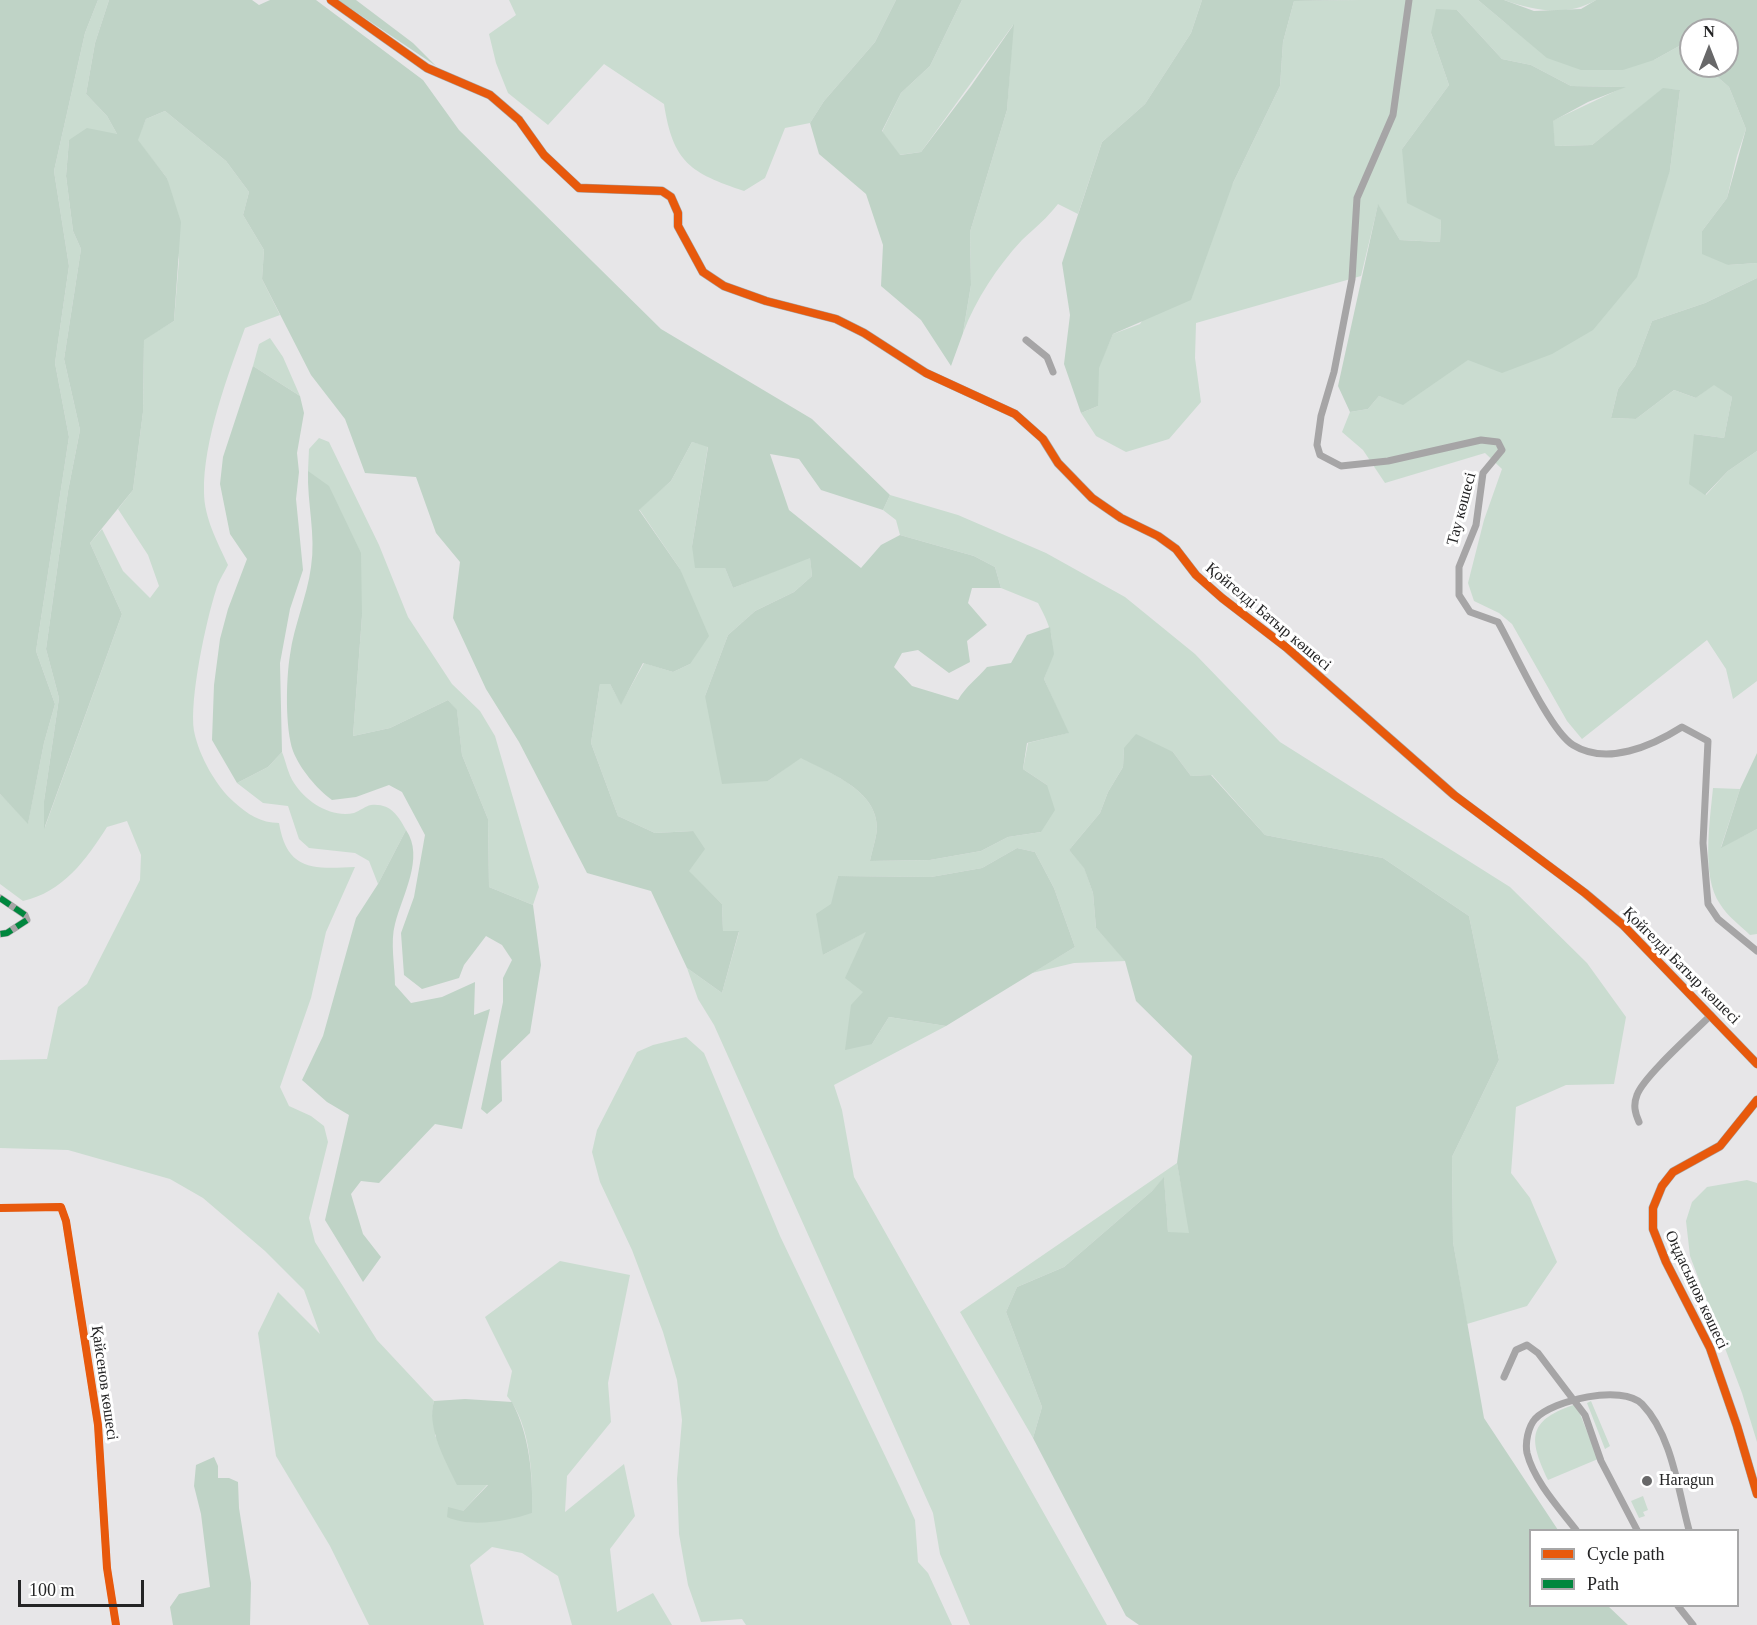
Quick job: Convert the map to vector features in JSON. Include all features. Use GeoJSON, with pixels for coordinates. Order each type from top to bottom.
{"type":"FeatureCollection","features":[{"type":"Feature","properties":{"kind":"street","name":"Қойгелді Батыр көшесі"},"geometry":{"type":"LineString","coordinates":[[331,0],[427,68],[490,95],[519,120],[544,155],[579,188],[649,188],[662,191],[671,197],[678,213],[678,226],[689,249],[703,272],[724,286],[766,302],[836,319],[864,333],[926,373],[1015,414],[1043,438],[1058,463],[1092,498],[1121,518],[1176,549],[1196,575],[1287,648],[1454,795],[1623,925],[1757,1064]]}},
{"type":"Feature","properties":{"kind":"street","name":"Тау көшесі"},"geometry":{"type":"LineString","coordinates":[[1409,0],[1393,115],[1357,198],[1352,279],[1334,372],[1321,416],[1317,445],[1320,455],[1341,466],[1388,461],[1481,440],[1498,442],[1502,450],[1483,473],[1476,525],[1460,567],[1459,594],[1470,612],[1498,622],[1556,726],[1572,744],[1593,753],[1614,754],[1659,741],[1682,727],[1708,741],[1703,843],[1708,904],[1718,919],[1757,951]]}},
{"type":"Feature","properties":{"kind":"street"},"geometry":{"type":"LineString","coordinates":[[1026,340],[1047,357],[1053,372]]}},
{"type":"Feature","properties":{"kind":"street"},"geometry":{"type":"LineString","coordinates":[[0,898],[25,915],[27,920],[7,933],[0,934]]}},
{"type":"Feature","properties":{"kind":"street"},"geometry":{"type":"LineString","coordinates":[[1639,1122],[1634,1110],[1637,1093],[1711,1015]]}},
{"type":"Feature","properties":{"kind":"street","name":"Оңдасынов көшесі"},"geometry":{"type":"LineString","coordinates":[[1757,1100],[1719,1146],[1673,1172],[1662,1186],[1653,1208],[1653,1229],[1666,1262],[1710,1348],[1757,1494]]}},
{"type":"Feature","properties":{"kind":"street","name":"Қайсенов көшесі"},"geometry":{"type":"LineString","coordinates":[[0,1208],[61,1207],[66,1221],[98,1425],[107,1568],[116,1625]]}},
{"type":"Feature","properties":{"kind":"street"},"geometry":{"type":"LineString","coordinates":[[1504,1377],[1516,1350],[1527,1346],[1538,1353],[1585,1414],[1601,1461],[1636,1529]]}},
{"type":"Feature","properties":{"kind":"street"},"geometry":{"type":"LineString","coordinates":[[1575,1529],[1537,1475],[1527,1453],[1527,1437],[1534,1420],[1545,1411],[1576,1400],[1605,1394],[1622,1394],[1641,1402],[1663,1436],[1689,1529]]}},
{"type":"Feature","properties":{"kind":"street"},"geometry":{"type":"LineString","coordinates":[[1680,1607],[1693,1625]]}},
{"type":"Feature","properties":{"kind":"green space"},"geometry":{"type":"Polygon","coordinates":[[[0,0],[98,0],[85,33],[54,171],[69,266],[55,363],[69,437],[36,651],[55,704],[44,743],[28,824],[0,794],[0,0]]]}},
{"type":"Feature","properties":{"kind":"green space"},"geometry":{"type":"Polygon","coordinates":[[[98,0],[109,0],[95,43],[86,94],[107,116],[117,134],[69,140],[66,176],[73,231],[81,249],[64,359],[80,430],[68,491],[46,649],[59,698],[44,801],[45,827],[122,614],[90,543],[102,529],[123,571],[150,598],[159,586],[148,555],[118,509],[133,490],[143,412],[144,339],[174,321],[179,260],[167,178],[137,140],[146,119],[165,111],[226,161],[249,192],[243,215],[264,250],[262,279],[280,315],[245,328],[212,430],[205,472],[206,511],[228,565],[217,587],[203,640],[194,700],[193,717],[196,741],[204,760],[221,788],[249,814],[260,820],[279,823],[283,839],[295,859],[315,867],[355,867],[326,932],[311,998],[280,1087],[289,1106],[311,1116],[324,1126],[328,1142],[309,1218],[315,1242],[377,1340],[434,1401],[435,1436],[488,1484],[463,1511],[447,1517],[532,1513],[531,1468],[526,1436],[515,1408],[507,1396],[512,1371],[485,1317],[560,1261],[630,1275],[608,1383],[611,1422],[567,1476],[565,1512],[624,1464],[635,1516],[610,1549],[617,1612],[653,1593],[672,1625],[572,1625],[558,1576],[522,1553],[492,1547],[470,1565],[484,1625],[369,1625],[330,1546],[276,1456],[258,1333],[278,1292],[320,1334],[304,1290],[265,1251],[203,1198],[170,1179],[68,1150],[0,1148],[0,1060],[47,1059],[58,1007],[87,984],[140,880],[141,855],[127,821],[107,827],[82,863],[72,873],[37,897],[23,901],[0,884],[0,794],[28,823],[44,743],[55,704],[36,651],[69,437],[55,363],[69,266],[54,171],[85,33],[98,0]]]}},
{"type":"Feature","properties":{"kind":"green space"},"geometry":{"type":"Polygon","coordinates":[[[109,0],[252,0],[259,5],[270,0],[316,0],[423,80],[459,130],[661,329],[812,419],[890,495],[883,510],[821,490],[799,459],[770,454],[789,510],[861,568],[881,545],[900,535],[974,556],[995,567],[1001,588],[972,588],[968,603],[987,625],[967,641],[970,662],[949,673],[918,650],[902,653],[894,667],[912,686],[958,700],[987,667],[1011,663],[1027,635],[1050,627],[1054,654],[1044,679],[1069,733],[1027,743],[1023,769],[1047,785],[1055,810],[1041,832],[1008,837],[981,851],[930,860],[870,861],[877,829],[875,815],[861,793],[825,770],[801,758],[768,781],[722,784],[705,696],[728,635],[755,611],[794,592],[812,576],[810,558],[733,588],[725,568],[695,568],[692,546],[708,447],[692,442],[671,481],[639,510],[680,569],[709,636],[690,664],[673,672],[643,663],[621,705],[610,684],[600,684],[591,743],[618,816],[655,833],[693,831],[705,849],[689,871],[722,904],[723,931],[739,931],[722,993],[687,968],[651,891],[587,873],[519,742],[486,689],[453,618],[460,562],[436,533],[416,477],[365,473],[345,419],[311,375],[262,279],[264,250],[243,215],[249,192],[226,161],[165,111],[146,119],[138,140],[167,178],[181,222],[174,321],[144,340],[143,412],[133,490],[90,543],[122,614],[44,829],[44,801],[59,698],[46,649],[68,491],[80,430],[64,359],[81,249],[73,231],[66,176],[69,140],[87,128],[117,134],[107,116],[86,94],[95,43],[109,0]]]}},
{"type":"Feature","properties":{"kind":"green space"},"geometry":{"type":"Polygon","coordinates":[[[338,0],[356,0],[413,43],[436,66],[338,0]]]}},
{"type":"Feature","properties":{"kind":"green space"},"geometry":{"type":"Polygon","coordinates":[[[509,0],[896,0],[875,42],[824,101],[810,123],[785,128],[765,178],[744,191],[710,178],[688,163],[679,153],[673,140],[664,104],[604,64],[548,125],[508,93],[496,63],[489,34],[516,15],[509,0]]]}},
{"type":"Feature","properties":{"kind":"green space"},"geometry":{"type":"Polygon","coordinates":[[[896,0],[962,0],[930,66],[901,93],[882,131],[900,155],[921,152],[1014,24],[1007,110],[970,232],[971,285],[963,333],[951,366],[921,320],[881,286],[883,245],[866,194],[819,154],[810,123],[824,101],[875,42],[896,0]]]}},
{"type":"Feature","properties":{"kind":"green space"},"geometry":{"type":"Polygon","coordinates":[[[962,0],[1202,0],[1191,33],[1145,104],[1102,142],[1078,214],[1058,204],[1022,240],[988,284],[963,333],[971,285],[970,232],[1007,110],[1013,25],[921,152],[899,155],[882,132],[901,93],[930,66],[962,0]]]}},
{"type":"Feature","properties":{"kind":"green space"},"geometry":{"type":"Polygon","coordinates":[[[1202,0],[1360,0],[1294,1],[1283,42],[1280,86],[1233,183],[1191,300],[1113,334],[1099,368],[1098,406],[1081,413],[1064,364],[1070,315],[1062,263],[1102,142],[1145,104],[1191,33],[1202,0]]]}},
{"type":"Feature","properties":{"kind":"green space"},"geometry":{"type":"Polygon","coordinates":[[[1478,0],[1509,26],[1654,60],[1679,46],[1679,78],[1719,78],[1729,87],[1746,129],[1727,198],[1702,231],[1728,265],[1757,263],[1757,278],[1705,303],[1652,321],[1635,366],[1618,389],[1611,418],[1636,419],[1674,390],[1696,398],[1714,384],[1732,397],[1724,438],[1694,434],[1706,495],[1728,471],[1757,451],[1757,681],[1733,699],[1726,669],[1707,640],[1582,739],[1567,721],[1512,624],[1499,613],[1474,601],[1468,583],[1484,520],[1502,469],[1485,453],[1385,483],[1363,450],[1342,432],[1350,412],[1368,409],[1379,396],[1403,404],[1468,359],[1670,170],[1680,90],[1663,89],[1592,145],[1555,146],[1552,121],[1624,87],[1571,86],[1531,65],[1502,59],[1457,10],[1431,33],[1449,85],[1402,149],[1441,220],[1440,242],[1400,240],[1378,205],[1361,276],[1196,323],[1195,358],[1201,402],[1169,439],[1126,452],[1096,436],[1081,413],[1098,406],[1098,368],[1113,334],[1140,324],[1233,183],[1280,86],[1283,42],[1294,1],[1478,0]]]}},
{"type":"Feature","properties":{"kind":"green space"},"geometry":{"type":"Polygon","coordinates":[[[1478,0],[1504,0],[1534,11],[1581,9],[1596,0],[1757,0],[1757,263],[1728,265],[1702,254],[1702,231],[1727,198],[1746,129],[1729,87],[1719,78],[1739,78],[1739,18],[1679,18],[1679,46],[1654,60],[1623,70],[1581,70],[1547,58],[1478,0]]]}},
{"type":"Feature","properties":{"kind":"green space"},"geometry":{"type":"Polygon","coordinates":[[[1504,0],[1596,0],[1574,9],[1551,10],[1527,7],[1504,0]]]}},
{"type":"Feature","properties":{"kind":"green space"},"geometry":{"type":"Polygon","coordinates":[[[1436,9],[1457,10],[1502,59],[1531,65],[1571,86],[1626,87],[1588,102],[1553,121],[1555,146],[1592,145],[1663,88],[1680,90],[1670,170],[1637,277],[1593,330],[1552,354],[1502,373],[1468,360],[1403,405],[1379,396],[1368,409],[1350,412],[1338,386],[1378,204],[1400,240],[1440,242],[1441,220],[1407,203],[1402,149],[1449,85],[1431,33],[1436,9]]]}},
{"type":"Feature","properties":{"kind":"green space"},"geometry":{"type":"Polygon","coordinates":[[[1757,278],[1757,451],[1728,471],[1705,495],[1689,484],[1694,434],[1724,438],[1732,397],[1714,385],[1696,398],[1674,390],[1636,419],[1611,418],[1618,389],[1635,366],[1652,321],[1705,303],[1757,278]]]}},
{"type":"Feature","properties":{"kind":"green space"},"geometry":{"type":"Polygon","coordinates":[[[270,338],[283,357],[300,396],[253,366],[259,344],[270,338]]]}},
{"type":"Feature","properties":{"kind":"green space"},"geometry":{"type":"Polygon","coordinates":[[[253,366],[300,396],[304,413],[297,453],[299,472],[296,499],[303,570],[290,609],[280,663],[282,752],[268,767],[237,783],[212,740],[214,685],[220,639],[228,609],[247,559],[230,534],[220,484],[223,457],[253,366]]]}},
{"type":"Feature","properties":{"kind":"green space"},"geometry":{"type":"Polygon","coordinates":[[[319,438],[329,442],[379,545],[408,617],[452,684],[480,711],[495,736],[539,887],[533,905],[489,887],[488,819],[462,755],[457,711],[448,700],[390,728],[353,736],[362,616],[308,471],[309,449],[319,438]]]}},
{"type":"Feature","properties":{"kind":"green space"},"geometry":{"type":"Polygon","coordinates":[[[692,442],[708,446],[692,546],[725,568],[733,588],[810,557],[812,576],[794,592],[755,611],[728,635],[705,696],[768,781],[801,757],[850,784],[861,793],[875,815],[877,829],[870,861],[930,860],[981,851],[1008,837],[1041,832],[1047,785],[1023,769],[1028,743],[1068,733],[1044,679],[1051,657],[1052,640],[1048,623],[1038,603],[1001,588],[995,567],[974,556],[900,535],[896,520],[883,510],[890,495],[958,515],[1046,553],[1125,597],[1195,654],[1280,742],[1510,887],[1587,963],[1626,1017],[1614,1084],[1566,1085],[1516,1107],[1511,1173],[1530,1198],[1557,1262],[1527,1306],[1467,1324],[1453,1242],[1452,1157],[1499,1060],[1469,916],[1383,858],[1265,835],[1212,775],[1191,776],[1173,752],[1124,748],[1123,767],[1108,792],[1100,813],[1069,850],[1084,867],[1093,893],[1096,928],[1126,961],[1074,963],[1032,973],[1075,947],[1054,888],[1035,852],[1017,848],[982,868],[931,877],[838,876],[823,955],[867,931],[863,992],[872,1044],[889,1017],[946,1026],[834,1085],[842,1110],[854,1177],[1107,1625],[970,1625],[940,1554],[933,1513],[714,1025],[698,999],[687,968],[722,993],[739,932],[723,931],[722,904],[688,871],[693,831],[655,833],[618,816],[591,743],[600,684],[610,684],[621,704],[644,663],[673,672],[690,664],[680,569],[639,509],[671,481],[692,442]]]}},
{"type":"Feature","properties":{"kind":"green space"},"geometry":{"type":"Polygon","coordinates":[[[308,471],[329,486],[361,553],[362,616],[353,736],[390,728],[448,700],[457,710],[462,755],[488,819],[489,887],[533,905],[541,965],[530,1033],[501,1061],[502,1101],[487,1114],[481,1109],[503,1002],[503,978],[512,960],[502,945],[486,936],[464,965],[459,978],[422,989],[404,975],[401,933],[414,897],[425,835],[402,792],[389,785],[356,797],[332,800],[300,765],[290,741],[287,717],[289,665],[292,644],[307,589],[312,555],[308,471]]]}},
{"type":"Feature","properties":{"kind":"green space"},"geometry":{"type":"Polygon","coordinates":[[[1136,734],[1173,752],[1191,776],[1211,775],[1265,835],[1383,858],[1469,916],[1499,1060],[1452,1157],[1453,1242],[1484,1418],[1557,1529],[1529,1529],[1529,1607],[1609,1607],[1628,1625],[1139,1625],[1126,1616],[1033,1438],[1042,1407],[1006,1312],[1017,1287],[1064,1267],[1152,1191],[1164,1177],[1168,1232],[1189,1233],[1177,1163],[1192,1056],[1136,1001],[1125,961],[1096,928],[1093,893],[1084,868],[1069,850],[1100,813],[1108,792],[1123,767],[1124,748],[1136,734]]]}},
{"type":"Feature","properties":{"kind":"green space"},"geometry":{"type":"Polygon","coordinates":[[[282,752],[294,783],[305,796],[320,807],[345,814],[378,805],[393,811],[400,819],[406,830],[378,884],[369,861],[355,853],[309,848],[299,839],[288,806],[263,803],[237,783],[268,767],[282,752]]]}},
{"type":"Feature","properties":{"kind":"green space"},"geometry":{"type":"Polygon","coordinates":[[[1757,753],[1757,829],[1721,848],[1740,789],[1757,753]]]}},
{"type":"Feature","properties":{"kind":"green space"},"geometry":{"type":"Polygon","coordinates":[[[1713,788],[1740,789],[1721,847],[1757,829],[1757,934],[1750,935],[1730,916],[1714,893],[1710,879],[1708,848],[1713,788]]]}},
{"type":"Feature","properties":{"kind":"green space"},"geometry":{"type":"Polygon","coordinates":[[[406,830],[411,841],[413,864],[394,931],[395,985],[411,1003],[442,997],[475,982],[474,1015],[490,1009],[462,1129],[435,1124],[379,1183],[361,1181],[351,1194],[363,1234],[381,1257],[363,1282],[325,1220],[349,1115],[327,1102],[302,1080],[323,1036],[356,918],[378,884],[406,830]]]}},
{"type":"Feature","properties":{"kind":"green space"},"geometry":{"type":"Polygon","coordinates":[[[1017,848],[1035,852],[1054,888],[1075,947],[946,1026],[889,1017],[872,1044],[845,1050],[851,1005],[863,992],[845,978],[866,932],[823,955],[816,914],[831,904],[838,876],[931,877],[982,868],[1017,848]]]}},
{"type":"Feature","properties":{"kind":"green space"},"geometry":{"type":"Polygon","coordinates":[[[686,1037],[704,1053],[780,1236],[915,1520],[918,1562],[928,1573],[952,1625],[746,1625],[742,1619],[701,1622],[688,1585],[679,1534],[677,1479],[682,1420],[677,1380],[663,1332],[632,1250],[600,1182],[592,1152],[597,1130],[637,1052],[653,1045],[686,1037]]]}},
{"type":"Feature","properties":{"kind":"green space"},"geometry":{"type":"Polygon","coordinates":[[[1177,1163],[1190,1233],[1168,1233],[1164,1178],[1064,1267],[1017,1287],[1006,1312],[1042,1407],[1033,1438],[960,1312],[1177,1163]]]}},
{"type":"Feature","properties":{"kind":"green space"},"geometry":{"type":"Polygon","coordinates":[[[1747,1180],[1757,1183],[1757,1442],[1742,1393],[1690,1256],[1686,1221],[1692,1202],[1707,1187],[1747,1180]]]}},
{"type":"Feature","properties":{"kind":"green space"},"geometry":{"type":"Polygon","coordinates":[[[465,1399],[512,1402],[527,1442],[532,1485],[532,1513],[512,1519],[478,1523],[447,1517],[448,1507],[463,1511],[488,1485],[457,1485],[435,1433],[432,1411],[434,1401],[465,1399]]]}},
{"type":"Feature","properties":{"kind":"green space"},"geometry":{"type":"Polygon","coordinates":[[[1591,1401],[1610,1446],[1605,1449],[1587,1403],[1591,1401]]]}},
{"type":"Feature","properties":{"kind":"green space"},"geometry":{"type":"Polygon","coordinates":[[[1576,1404],[1598,1459],[1548,1480],[1537,1452],[1536,1432],[1549,1416],[1576,1404]]]}},
{"type":"Feature","properties":{"kind":"green space"},"geometry":{"type":"Polygon","coordinates":[[[214,1457],[218,1466],[218,1478],[229,1478],[238,1482],[239,1508],[251,1583],[250,1625],[173,1625],[170,1607],[179,1594],[210,1587],[201,1514],[194,1486],[196,1465],[214,1457]]]}},
{"type":"Feature","properties":{"kind":"green space"},"geometry":{"type":"Polygon","coordinates":[[[1643,1496],[1648,1510],[1643,1512],[1645,1516],[1639,1518],[1631,1501],[1643,1496]]]}},
{"type":"Feature","properties":{"kind":"marked path"},"geometry":{"type":"LineString","coordinates":[[0,898],[25,915],[27,920],[7,933],[0,934]]}},
{"type":"Feature","properties":{"kind":"cycle path"},"geometry":{"type":"LineString","coordinates":[[331,0],[427,68],[490,95],[519,120],[544,155],[579,188],[662,191],[671,197],[678,213],[678,226],[703,272],[724,286],[766,301],[836,319],[864,333],[926,373],[1015,414],[1043,439],[1058,463],[1092,498],[1121,518],[1158,536],[1176,549],[1196,575],[1287,648],[1454,795],[1585,893],[1623,925],[1757,1064]]}},
{"type":"Feature","properties":{"kind":"cycle path"},"geometry":{"type":"LineString","coordinates":[[1757,1100],[1720,1146],[1673,1172],[1662,1186],[1653,1208],[1653,1229],[1666,1262],[1710,1348],[1757,1494]]}},
{"type":"Feature","properties":{"kind":"cycle path"},"geometry":{"type":"LineString","coordinates":[[0,1208],[61,1207],[66,1221],[98,1425],[107,1568],[116,1625]]}},
{"type":"Feature","properties":{"kind":"place","name":"Haragun"},"geometry":{"type":"Point","coordinates":[1647,1481]}}]}
